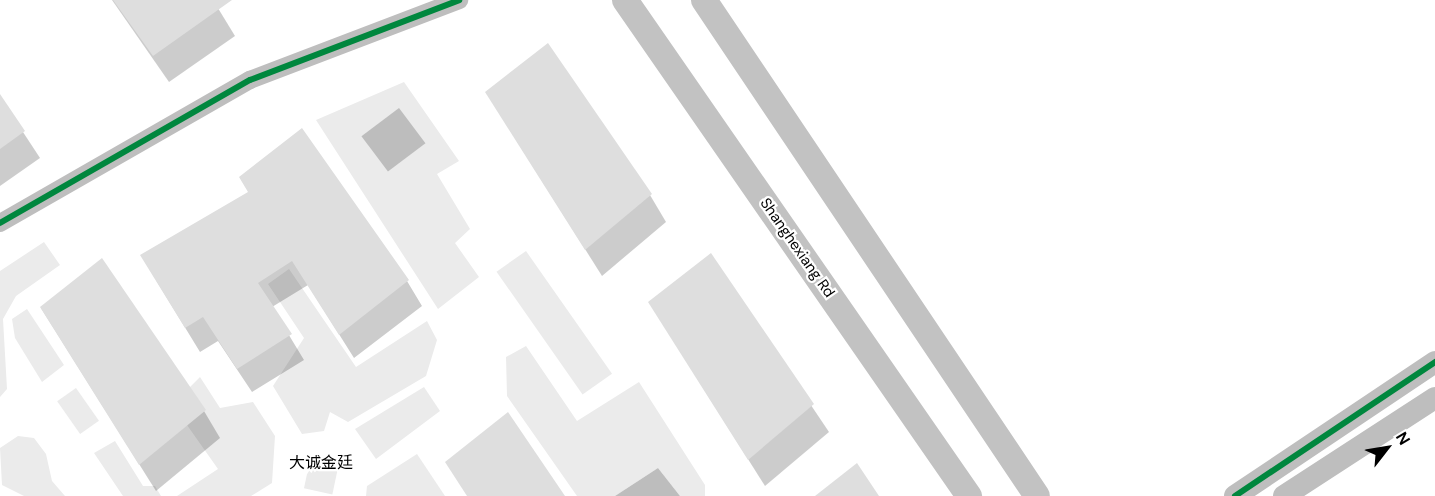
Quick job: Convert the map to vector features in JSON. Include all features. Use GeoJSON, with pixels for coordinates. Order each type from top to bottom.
{"type":"FeatureCollection","features":[{"type":"Feature","properties":{"kind":"main road","name":"Shanghexiang Rd"},"geometry":{"type":"LineString","coordinates":[[625,0],[969,496]]}},
{"type":"Feature","properties":{"kind":"main road"},"geometry":{"type":"LineString","coordinates":[[704,0],[1037,496]]}},
{"type":"Feature","properties":{"kind":"street"},"geometry":{"type":"LineString","coordinates":[[0,223],[250,80],[459,0]]}},
{"type":"Feature","properties":{"kind":"street"},"geometry":{"type":"LineString","coordinates":[[1235,496],[1435,362]]}},
{"type":"Feature","properties":{"kind":"street"},"geometry":{"type":"LineString","coordinates":[[1284,496],[1435,398]]}},
{"type":"Feature","properties":{"kind":"shaded area"},"geometry":{"type":"Polygon","coordinates":[[[404,82],[459,161],[437,174],[470,229],[455,243],[479,277],[438,309],[316,120],[404,82]]]}},
{"type":"Feature","properties":{"kind":"shaded area"},"geometry":{"type":"Polygon","coordinates":[[[399,108],[425,143],[388,171],[361,136],[399,108]]]}},
{"type":"Feature","properties":{"kind":"shaded area"},"geometry":{"type":"Polygon","coordinates":[[[44,242],[60,265],[16,296],[3,319],[7,389],[0,397],[0,271],[44,242]]]}},
{"type":"Feature","properties":{"kind":"shaded area"},"geometry":{"type":"Polygon","coordinates":[[[526,251],[612,374],[583,395],[497,272],[526,251]]]}},
{"type":"Feature","properties":{"kind":"shaded area"},"geometry":{"type":"Polygon","coordinates":[[[289,269],[356,367],[427,321],[437,340],[426,376],[348,422],[330,412],[324,431],[302,434],[273,386],[304,338],[268,284],[289,269]]]}},
{"type":"Feature","properties":{"kind":"shaded area"},"geometry":{"type":"Polygon","coordinates":[[[27,309],[64,365],[42,382],[15,338],[12,319],[27,309]]]}},
{"type":"Feature","properties":{"kind":"shaded area"},"geometry":{"type":"Polygon","coordinates":[[[526,346],[577,421],[639,382],[705,485],[705,496],[680,496],[658,468],[615,496],[577,496],[507,396],[506,357],[526,346]]]}},
{"type":"Feature","properties":{"kind":"shaded area"},"geometry":{"type":"Polygon","coordinates":[[[200,377],[220,408],[253,402],[275,436],[272,483],[251,496],[177,496],[218,469],[187,425],[190,387],[200,377]]]}},
{"type":"Feature","properties":{"kind":"shaded area"},"geometry":{"type":"Polygon","coordinates":[[[424,387],[440,411],[376,459],[355,429],[424,387]]]}},
{"type":"Feature","properties":{"kind":"shaded area"},"geometry":{"type":"Polygon","coordinates":[[[76,388],[99,421],[80,434],[57,401],[76,388]]]}},
{"type":"Feature","properties":{"kind":"shaded area"},"geometry":{"type":"Polygon","coordinates":[[[18,436],[34,438],[46,454],[52,481],[65,496],[24,496],[2,485],[0,448],[18,436]]]}},
{"type":"Feature","properties":{"kind":"shaded area"},"geometry":{"type":"Polygon","coordinates":[[[115,441],[143,486],[155,486],[161,496],[123,496],[94,453],[115,441]]]}},
{"type":"Feature","properties":{"kind":"shaded area"},"geometry":{"type":"Polygon","coordinates":[[[417,454],[445,496],[366,496],[367,486],[417,454]]]}},
{"type":"Feature","properties":{"kind":"shaded area"},"geometry":{"type":"Polygon","coordinates":[[[310,460],[338,466],[332,494],[304,488],[310,460]]]}},
{"type":"Feature","properties":{"kind":"shaded area"},"geometry":{"type":"Polygon","coordinates":[[[658,468],[680,496],[615,496],[658,468]]]}},
{"type":"Feature","properties":{"kind":"building"},"geometry":{"type":"Polygon","coordinates":[[[113,0],[232,0],[153,56],[113,0]]]}},
{"type":"Feature","properties":{"kind":"building"},"geometry":{"type":"Polygon","coordinates":[[[548,43],[652,194],[585,250],[485,92],[548,43]]]}},
{"type":"Feature","properties":{"kind":"building"},"geometry":{"type":"Polygon","coordinates":[[[0,94],[25,131],[0,149],[0,94]]]}},
{"type":"Feature","properties":{"kind":"building"},"geometry":{"type":"Polygon","coordinates":[[[302,128],[409,280],[339,335],[292,261],[258,283],[292,334],[237,369],[203,317],[185,328],[140,255],[248,192],[239,177],[302,128]]]}},
{"type":"Feature","properties":{"kind":"building"},"geometry":{"type":"Polygon","coordinates":[[[711,253],[814,404],[748,460],[648,302],[711,253]]]}},
{"type":"Feature","properties":{"kind":"building"},"geometry":{"type":"Polygon","coordinates":[[[102,258],[206,410],[139,465],[40,307],[102,258]]]}},
{"type":"Feature","properties":{"kind":"building"},"geometry":{"type":"Polygon","coordinates":[[[508,412],[565,496],[467,496],[445,462],[508,412]]]}},
{"type":"Feature","properties":{"kind":"building"},"geometry":{"type":"Polygon","coordinates":[[[857,463],[879,496],[815,496],[857,463]]]}},
{"type":"Feature","properties":{"kind":"cycle path"},"geometry":{"type":"LineString","coordinates":[[0,223],[250,80],[459,0]]}},
{"type":"Feature","properties":{"kind":"cycle path"},"geometry":{"type":"LineString","coordinates":[[1235,496],[1435,362]]}},
{"type":"Feature","properties":{"kind":"district","name":"大诚金廷"},"geometry":{"type":"Point","coordinates":[321,463]}}]}
